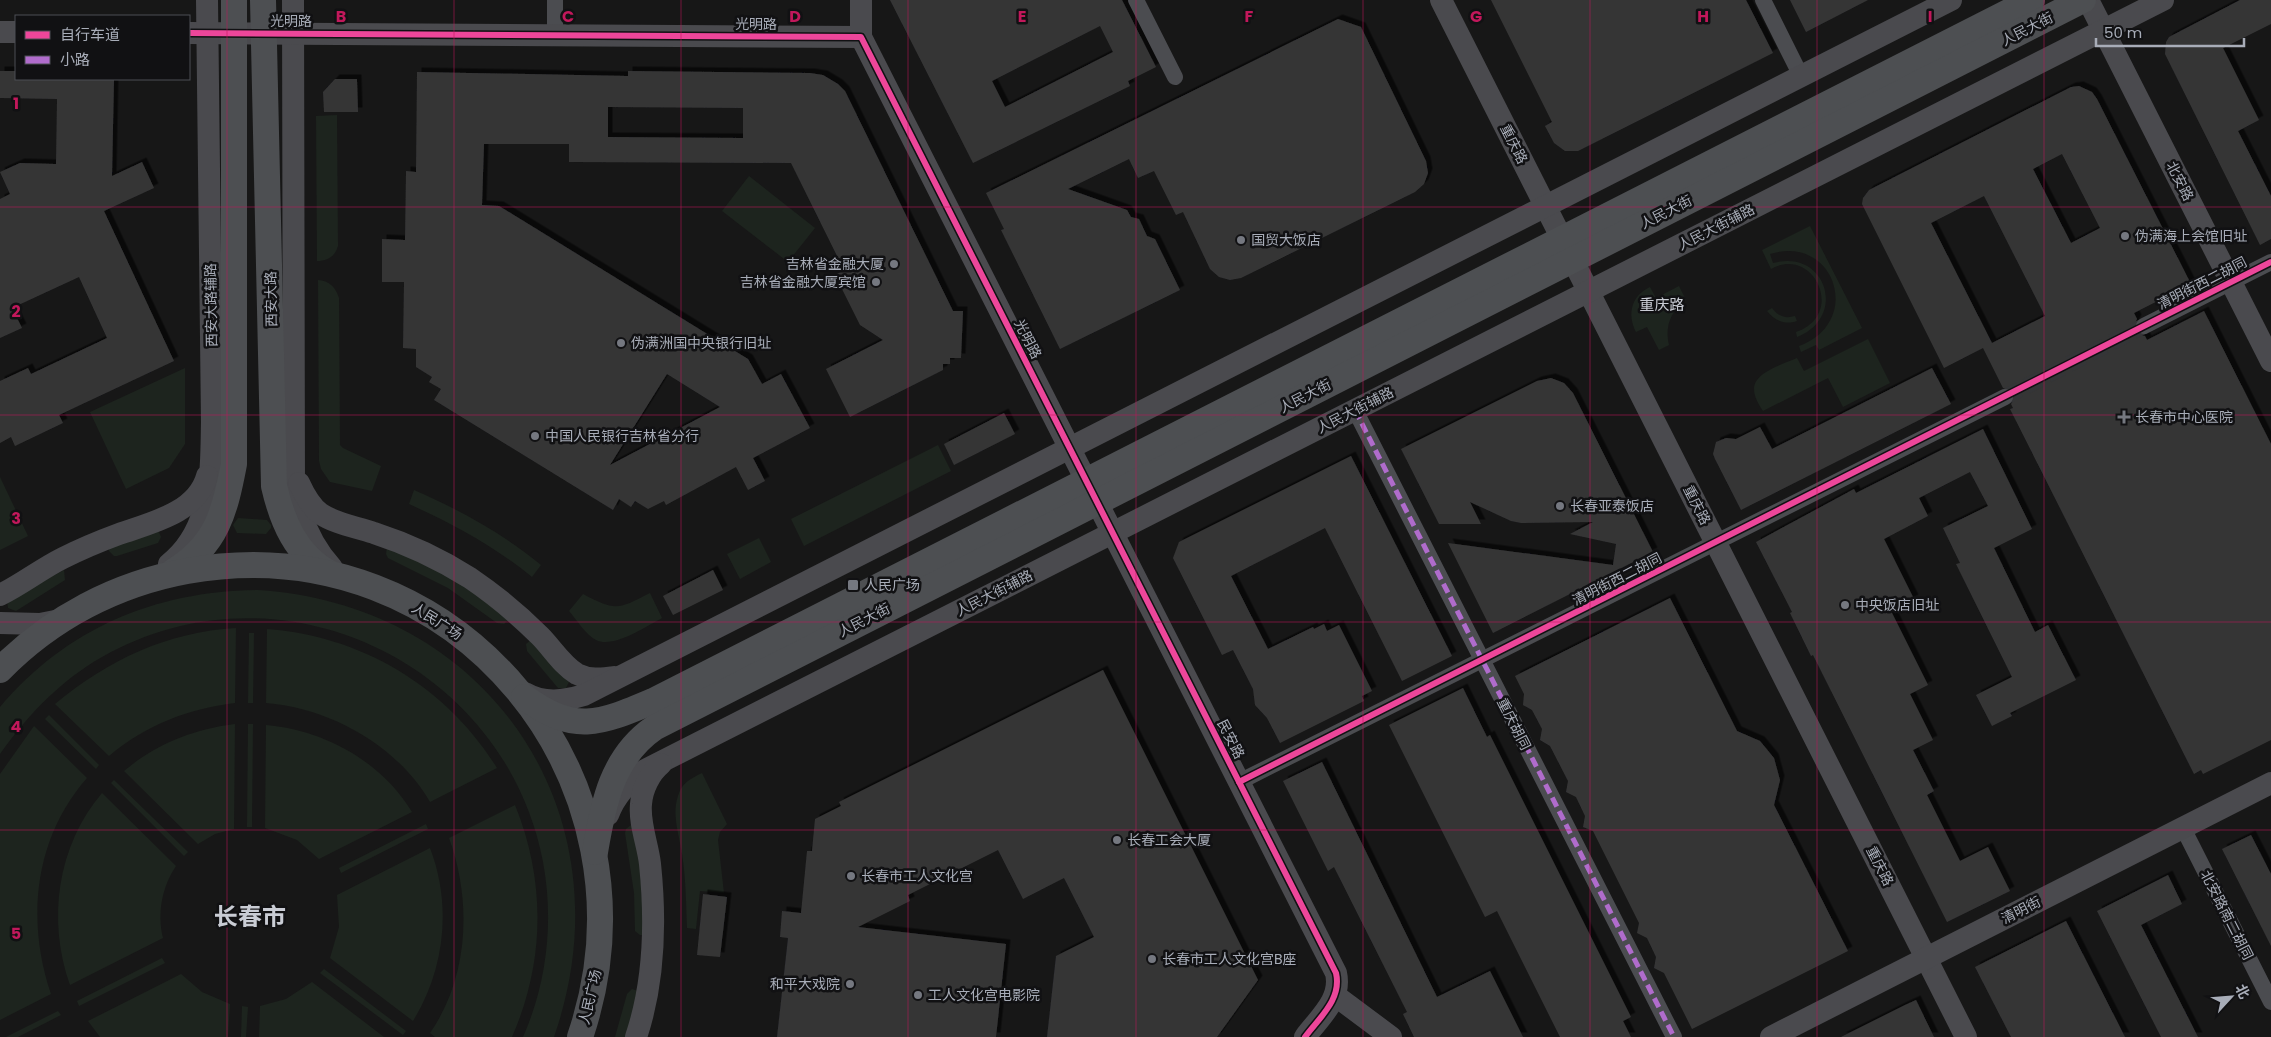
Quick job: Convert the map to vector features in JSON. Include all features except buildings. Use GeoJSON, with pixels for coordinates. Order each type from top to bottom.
{"type":"FeatureCollection","features":[{"type":"Feature","properties":{"kind":"main road"},"geometry":{"type":"LineString","coordinates":[[170,574],[190,561],[214,535],[230,488],[234,464],[234,0]]}},
{"type":"Feature","properties":{"kind":"main road","name":"西安大路"},"geometry":{"type":"LineString","coordinates":[[263,0],[274,486],[279,508],[296,544],[310,560],[340,577]]}},
{"type":"Feature","properties":{"kind":"main road","name":"人民大街"},"geometry":{"type":"LineString","coordinates":[[596,858],[602,807],[625,755],[641,736],[669,719],[1091,492],[1567,249],[2032,0]]}},
{"type":"Feature","properties":{"kind":"main road","name":"人民大街"},"geometry":{"type":"LineString","coordinates":[[1567,249],[2083,0]]}},
{"type":"Feature","properties":{"kind":"main road","name":"人民大街"},"geometry":{"type":"LineString","coordinates":[[517,690],[548,714],[576,722],[594,722],[625,713],[652,702],[1091,492]]}},
{"type":"Feature","properties":{"kind":"main road","name":"人民广场"},"geometry":{"type":"LineString","coordinates":[[0,670],[36,637],[60,620],[113,592],[170,574],[229,566],[288,567],[340,577],[397,598],[431,616],[481,652],[517,690],[558,748],[572,776],[583,805],[596,858],[601,918],[595,988],[580,1037]]}},
{"type":"Feature","properties":{"kind":"street","name":"西安大路辅路"},"geometry":{"type":"LineString","coordinates":[[141,582],[176,559],[189,543],[198,527],[210,487],[211,463],[198,33],[207,0]]}},
{"type":"Feature","properties":{"kind":"street"},"geometry":{"type":"LineString","coordinates":[[293,0],[293,458],[297,503],[310,539],[340,577]]}},
{"type":"Feature","properties":{"kind":"street"},"geometry":{"type":"LineString","coordinates":[[555,0],[555,35]]}},
{"type":"Feature","properties":{"kind":"street"},"geometry":{"type":"LineString","coordinates":[[861,0],[861,37]]}},
{"type":"Feature","properties":{"kind":"street"},"geometry":{"type":"LineString","coordinates":[[1136,0],[1175,78]]}},
{"type":"Feature","properties":{"kind":"street","name":"重庆路"},"geometry":{"type":"LineString","coordinates":[[1441,0],[1966,1037]]}},
{"type":"Feature","properties":{"kind":"street"},"geometry":{"type":"LineString","coordinates":[[1763,0],[1801,76]]}},
{"type":"Feature","properties":{"kind":"street"},"geometry":{"type":"LineString","coordinates":[[517,690],[541,699],[569,700],[584,695],[1951,0]]}},
{"type":"Feature","properties":{"kind":"street","name":"北安路"},"geometry":{"type":"LineString","coordinates":[[2088,0],[2271,361]]}},
{"type":"Feature","properties":{"kind":"street","name":"人民大街辅路"},"geometry":{"type":"LineString","coordinates":[[596,858],[611,808],[621,792],[634,778],[645,770],[2163,0]]}},
{"type":"Feature","properties":{"kind":"street"},"geometry":{"type":"LineString","coordinates":[[0,32],[15,32]]}},
{"type":"Feature","properties":{"kind":"street","name":"光明路"},"geometry":{"type":"LineString","coordinates":[[198,33],[861,37],[1091,492]]}},
{"type":"Feature","properties":{"kind":"street","name":"清明街西二胡同"},"geometry":{"type":"LineString","coordinates":[[2144,326],[2271,262]]}},
{"type":"Feature","properties":{"kind":"street","name":"清明街西二胡同"},"geometry":{"type":"LineString","coordinates":[[1239,782],[2005,397]]}},
{"type":"Feature","properties":{"kind":"street","name":"重庆胡同"},"geometry":{"type":"LineString","coordinates":[[1355,410],[1674,1037]]}},
{"type":"Feature","properties":{"kind":"street"},"geometry":{"type":"LineString","coordinates":[[293,458],[296,478],[306,496],[320,513],[338,522],[395,540],[458,571],[516,613],[564,664],[576,673],[599,679],[614,677],[634,670]]}},
{"type":"Feature","properties":{"kind":"street"},"geometry":{"type":"LineString","coordinates":[[0,595],[83,549],[153,523],[176,512],[192,499],[205,482],[211,463]]}},
{"type":"Feature","properties":{"kind":"street","name":"民安路"},"geometry":{"type":"LineString","coordinates":[[1091,492],[1336,973],[1339,985],[1336,996]]}},
{"type":"Feature","properties":{"kind":"street"},"geometry":{"type":"LineString","coordinates":[[0,623],[40,624],[60,620]]}},
{"type":"Feature","properties":{"kind":"street"},"geometry":{"type":"LineString","coordinates":[[636,1037],[646,998],[654,927],[650,857],[641,804],[649,779],[658,767],[675,755]]}},
{"type":"Feature","properties":{"kind":"street","name":"清明街"},"geometry":{"type":"LineString","coordinates":[[1771,1037],[2271,783]]}},
{"type":"Feature","properties":{"kind":"street","name":"北安路南二胡同"},"geometry":{"type":"LineString","coordinates":[[2183,828],[2271,1002]]}},
{"type":"Feature","properties":{"kind":"street"},"geometry":{"type":"LineString","coordinates":[[1305,1037],[1336,996],[1391,1037]]}},
{"type":"Feature","properties":{"kind":"shaded area"},"geometry":{"type":"Polygon","coordinates":[[[337,115],[338,246],[335,253],[330,257],[317,261],[316,116],[337,115]]]}},
{"type":"Feature","properties":{"kind":"shaded area"},"geometry":{"type":"Polygon","coordinates":[[[749,176],[815,228],[788,262],[722,211],[749,176]]]}},
{"type":"Feature","properties":{"kind":"shaded area"},"geometry":{"type":"Polygon","coordinates":[[[1810,226],[1862,328],[1819,350],[1816,345],[1801,352],[1799,346],[1819,334],[1831,319],[1836,301],[1833,284],[1825,268],[1811,257],[1793,251],[1770,254],[1773,263],[1791,261],[1806,265],[1817,275],[1824,287],[1826,301],[1822,315],[1813,327],[1797,337],[1796,332],[1811,323],[1820,311],[1822,298],[1818,285],[1811,274],[1800,266],[1786,264],[1771,269],[1762,250],[1810,226]]]}},
{"type":"Feature","properties":{"kind":"shaded area"},"geometry":{"type":"Polygon","coordinates":[[[318,280],[331,285],[336,290],[339,298],[340,445],[381,466],[372,491],[330,482],[321,469],[319,461],[318,280]]]}},
{"type":"Feature","properties":{"kind":"shaded area"},"geometry":{"type":"Polygon","coordinates":[[[1679,286],[1686,300],[1676,309],[1670,320],[1668,326],[1669,345],[1659,350],[1647,327],[1636,332],[1632,319],[1632,306],[1639,295],[1650,287],[1656,298],[1679,286]]]}},
{"type":"Feature","properties":{"kind":"shaded area"},"geometry":{"type":"Polygon","coordinates":[[[1772,308],[1782,316],[1795,316],[1797,321],[1788,323],[1777,320],[1767,311],[1772,308]]]}},
{"type":"Feature","properties":{"kind":"shaded area"},"geometry":{"type":"Polygon","coordinates":[[[1868,339],[1890,383],[1843,407],[1828,378],[1763,411],[1758,404],[1754,389],[1755,383],[1764,373],[1797,358],[1804,371],[1868,339]]]}},
{"type":"Feature","properties":{"kind":"shaded area"},"geometry":{"type":"Polygon","coordinates":[[[185,368],[185,444],[169,468],[126,489],[90,412],[185,368]]]}},
{"type":"Feature","properties":{"kind":"shaded area"},"geometry":{"type":"Polygon","coordinates":[[[938,445],[951,471],[804,546],[791,519],[938,445]]]}},
{"type":"Feature","properties":{"kind":"shaded area"},"geometry":{"type":"Polygon","coordinates":[[[0,477],[28,536],[0,550],[0,477]]]}},
{"type":"Feature","properties":{"kind":"shaded area"},"geometry":{"type":"Polygon","coordinates":[[[414,490],[480,523],[541,565],[532,577],[503,555],[473,536],[409,504],[414,490]]]}},
{"type":"Feature","properties":{"kind":"shaded area"},"geometry":{"type":"Polygon","coordinates":[[[238,518],[267,520],[271,528],[266,534],[237,533],[233,525],[238,518]]]}},
{"type":"Feature","properties":{"kind":"shaded area"},"geometry":{"type":"Polygon","coordinates":[[[158,530],[161,537],[158,543],[117,556],[114,556],[109,551],[109,547],[158,530]]]}},
{"type":"Feature","properties":{"kind":"shaded area"},"geometry":{"type":"Polygon","coordinates":[[[759,538],[771,562],[740,579],[727,554],[759,538]]]}},
{"type":"Feature","properties":{"kind":"shaded area"},"geometry":{"type":"Polygon","coordinates":[[[387,547],[425,559],[509,619],[504,624],[497,623],[448,588],[388,558],[386,554],[387,547]]]}},
{"type":"Feature","properties":{"kind":"shaded area"},"geometry":{"type":"Polygon","coordinates":[[[64,570],[65,580],[16,611],[8,608],[7,600],[64,570]]]}},
{"type":"Feature","properties":{"kind":"shaded area"},"geometry":{"type":"Polygon","coordinates":[[[258,590],[341,604],[413,635],[474,680],[522,737],[556,803],[573,876],[573,955],[554,1037],[523,1037],[538,995],[543,973],[548,929],[548,907],[543,862],[521,793],[485,734],[437,685],[380,649],[316,626],[248,618],[179,626],[111,652],[78,672],[36,710],[0,754],[0,707],[26,679],[54,656],[84,636],[116,619],[149,607],[184,598],[220,592],[258,590]]]}},
{"type":"Feature","properties":{"kind":"shaded area"},"geometry":{"type":"Polygon","coordinates":[[[650,593],[662,618],[639,631],[611,641],[603,642],[592,638],[569,611],[583,594],[610,606],[616,606],[630,603],[650,593]]]}},
{"type":"Feature","properties":{"kind":"shaded area"},"geometry":{"type":"Polygon","coordinates":[[[236,628],[235,703],[200,709],[168,720],[138,735],[109,756],[55,704],[96,674],[140,651],[186,635],[236,628]]]}},
{"type":"Feature","properties":{"kind":"shaded area"},"geometry":{"type":"Polygon","coordinates":[[[267,629],[302,634],[336,642],[368,655],[399,671],[427,690],[453,713],[477,739],[497,768],[430,802],[400,764],[381,747],[360,733],[314,713],[290,706],[266,703],[267,629]]]}},
{"type":"Feature","properties":{"kind":"shaded area"},"geometry":{"type":"Polygon","coordinates":[[[249,633],[254,633],[253,703],[248,703],[249,633]]]}},
{"type":"Feature","properties":{"kind":"shaded area"},"geometry":{"type":"Polygon","coordinates":[[[531,640],[570,680],[566,688],[558,688],[527,651],[526,644],[531,640]]]}},
{"type":"Feature","properties":{"kind":"shaded area"},"geometry":{"type":"Polygon","coordinates":[[[49,715],[99,765],[96,769],[45,719],[49,715]]]}},
{"type":"Feature","properties":{"kind":"shaded area"},"geometry":{"type":"Polygon","coordinates":[[[235,724],[234,829],[215,834],[198,844],[124,771],[149,753],[176,739],[220,726],[235,724]]]}},
{"type":"Feature","properties":{"kind":"shaded area"},"geometry":{"type":"Polygon","coordinates":[[[248,724],[253,724],[252,827],[247,827],[248,724]]]}},
{"type":"Feature","properties":{"kind":"shaded area"},"geometry":{"type":"Polygon","coordinates":[[[266,725],[288,728],[309,734],[330,741],[349,751],[384,778],[412,812],[319,859],[297,840],[265,828],[266,725]]]}},
{"type":"Feature","properties":{"kind":"shaded area"},"geometry":{"type":"Polygon","coordinates":[[[34,726],[87,778],[69,802],[56,827],[46,853],[40,881],[37,909],[39,938],[43,966],[51,994],[0,1020],[0,774],[34,726]]]}},
{"type":"Feature","properties":{"kind":"shaded area"},"geometry":{"type":"Polygon","coordinates":[[[702,773],[727,824],[720,832],[718,840],[724,893],[700,891],[696,929],[687,928],[686,891],[676,823],[676,808],[679,793],[685,783],[702,773]]]}},
{"type":"Feature","properties":{"kind":"shaded area"},"geometry":{"type":"Polygon","coordinates":[[[114,780],[188,852],[184,856],[111,783],[114,780]]]}},
{"type":"Feature","properties":{"kind":"shaded area"},"geometry":{"type":"Polygon","coordinates":[[[102,793],[176,866],[167,883],[162,900],[161,929],[163,938],[70,985],[59,935],[58,910],[61,884],[66,860],[75,836],[87,814],[102,793]]]}},
{"type":"Feature","properties":{"kind":"shaded area"},"geometry":{"type":"Polygon","coordinates":[[[515,805],[532,863],[538,921],[536,951],[523,1009],[512,1037],[435,1037],[430,1033],[443,1011],[453,988],[463,938],[461,887],[449,838],[515,805]]]}},
{"type":"Feature","properties":{"kind":"shaded area"},"geometry":{"type":"Polygon","coordinates":[[[426,824],[428,829],[341,873],[339,868],[426,824]]]}},
{"type":"Feature","properties":{"kind":"shaded area"},"geometry":{"type":"Polygon","coordinates":[[[631,825],[638,829],[644,935],[640,935],[635,931],[634,893],[625,833],[626,829],[631,825]]]}},
{"type":"Feature","properties":{"kind":"shaded area"},"geometry":{"type":"Polygon","coordinates":[[[430,848],[441,892],[442,936],[432,980],[424,1001],[413,1021],[330,958],[339,927],[337,895],[430,848]]]}},
{"type":"Feature","properties":{"kind":"shaded area"},"geometry":{"type":"Polygon","coordinates":[[[162,958],[165,963],[79,1006],[77,1001],[162,958]]]}},
{"type":"Feature","properties":{"kind":"shaded area"},"geometry":{"type":"Polygon","coordinates":[[[324,969],[406,1031],[403,1035],[320,973],[324,969]]]}},
{"type":"Feature","properties":{"kind":"shaded area"},"geometry":{"type":"Polygon","coordinates":[[[181,974],[202,992],[230,1004],[228,1037],[100,1037],[88,1021],[181,974]]]}},
{"type":"Feature","properties":{"kind":"shaded area"},"geometry":{"type":"Polygon","coordinates":[[[312,982],[384,1037],[259,1037],[260,1006],[286,999],[312,982]]]}},
{"type":"Feature","properties":{"kind":"shaded area"},"geometry":{"type":"Polygon","coordinates":[[[632,989],[638,991],[630,1037],[615,1037],[627,994],[632,989]]]}},
{"type":"Feature","properties":{"kind":"shaded area"},"geometry":{"type":"Polygon","coordinates":[[[242,1006],[248,1007],[246,1037],[241,1037],[242,1006]]]}},
{"type":"Feature","properties":{"kind":"shaded area"},"geometry":{"type":"Polygon","coordinates":[[[58,1011],[61,1015],[18,1037],[6,1037],[58,1011]]]}},
{"type":"Feature","properties":{"kind":"tunnel"},"geometry":{"type":"LineString","coordinates":[[2005,397],[2144,326]]}},
{"type":"Feature","properties":{"kind":"marked path"},"geometry":{"type":"LineString","coordinates":[[1355,410],[1674,1037]]}},
{"type":"Feature","properties":{"kind":"cycle path"},"geometry":{"type":"LineString","coordinates":[[190,33],[861,37],[1336,973],[1336,991],[1333,999],[1305,1037]]}},
{"type":"Feature","properties":{"kind":"cycle path"},"geometry":{"type":"LineString","coordinates":[[1239,782],[2271,262]]}},
{"type":"Feature","properties":{"kind":"place","name":"伪满海上会馆旧址"},"geometry":{"type":"Point","coordinates":[2125,236]}},
{"type":"Feature","properties":{"kind":"place","name":"国贸大饭店"},"geometry":{"type":"Point","coordinates":[1241,240]}},
{"type":"Feature","properties":{"kind":"place","name":"吉林省金融大厦"},"geometry":{"type":"Point","coordinates":[894,264]}},
{"type":"Feature","properties":{"kind":"place","name":"吉林省金融大厦宾馆"},"geometry":{"type":"Point","coordinates":[876,282]}},
{"type":"Feature","properties":{"kind":"place","name":"伪满洲国中央银行旧址"},"geometry":{"type":"Point","coordinates":[621,343]}},
{"type":"Feature","properties":{"kind":"place","name":"长春市中心医院"},"geometry":{"type":"Point","coordinates":[2124,417]}},
{"type":"Feature","properties":{"kind":"place","name":"中国人民银行吉林省分行"},"geometry":{"type":"Point","coordinates":[535,436]}},
{"type":"Feature","properties":{"kind":"place","name":"长春亚泰饭店"},"geometry":{"type":"Point","coordinates":[1560,506]}},
{"type":"Feature","properties":{"kind":"place","name":"人民广场"},"geometry":{"type":"Point","coordinates":[853,585]}},
{"type":"Feature","properties":{"kind":"place","name":"中央饭店旧址"},"geometry":{"type":"Point","coordinates":[1845,605]}},
{"type":"Feature","properties":{"kind":"place","name":"长春工会大厦"},"geometry":{"type":"Point","coordinates":[1117,840]}},
{"type":"Feature","properties":{"kind":"place","name":"长春市工人文化宫"},"geometry":{"type":"Point","coordinates":[851,876]}},
{"type":"Feature","properties":{"kind":"place","name":"长春市工人文化宫B座"},"geometry":{"type":"Point","coordinates":[1152,959]}},
{"type":"Feature","properties":{"kind":"place","name":"和平大戏院"},"geometry":{"type":"Point","coordinates":[850,984]}},
{"type":"Feature","properties":{"kind":"place","name":"工人文化宫电影院"},"geometry":{"type":"Point","coordinates":[918,995]}},
{"type":"Feature","properties":{"kind":"district","name":"重庆路"},"geometry":{"type":"Point","coordinates":[1662,304]}},
{"type":"Feature","properties":{"kind":"district","name":"长春市"},"geometry":{"type":"Point","coordinates":[250,916]}}]}
